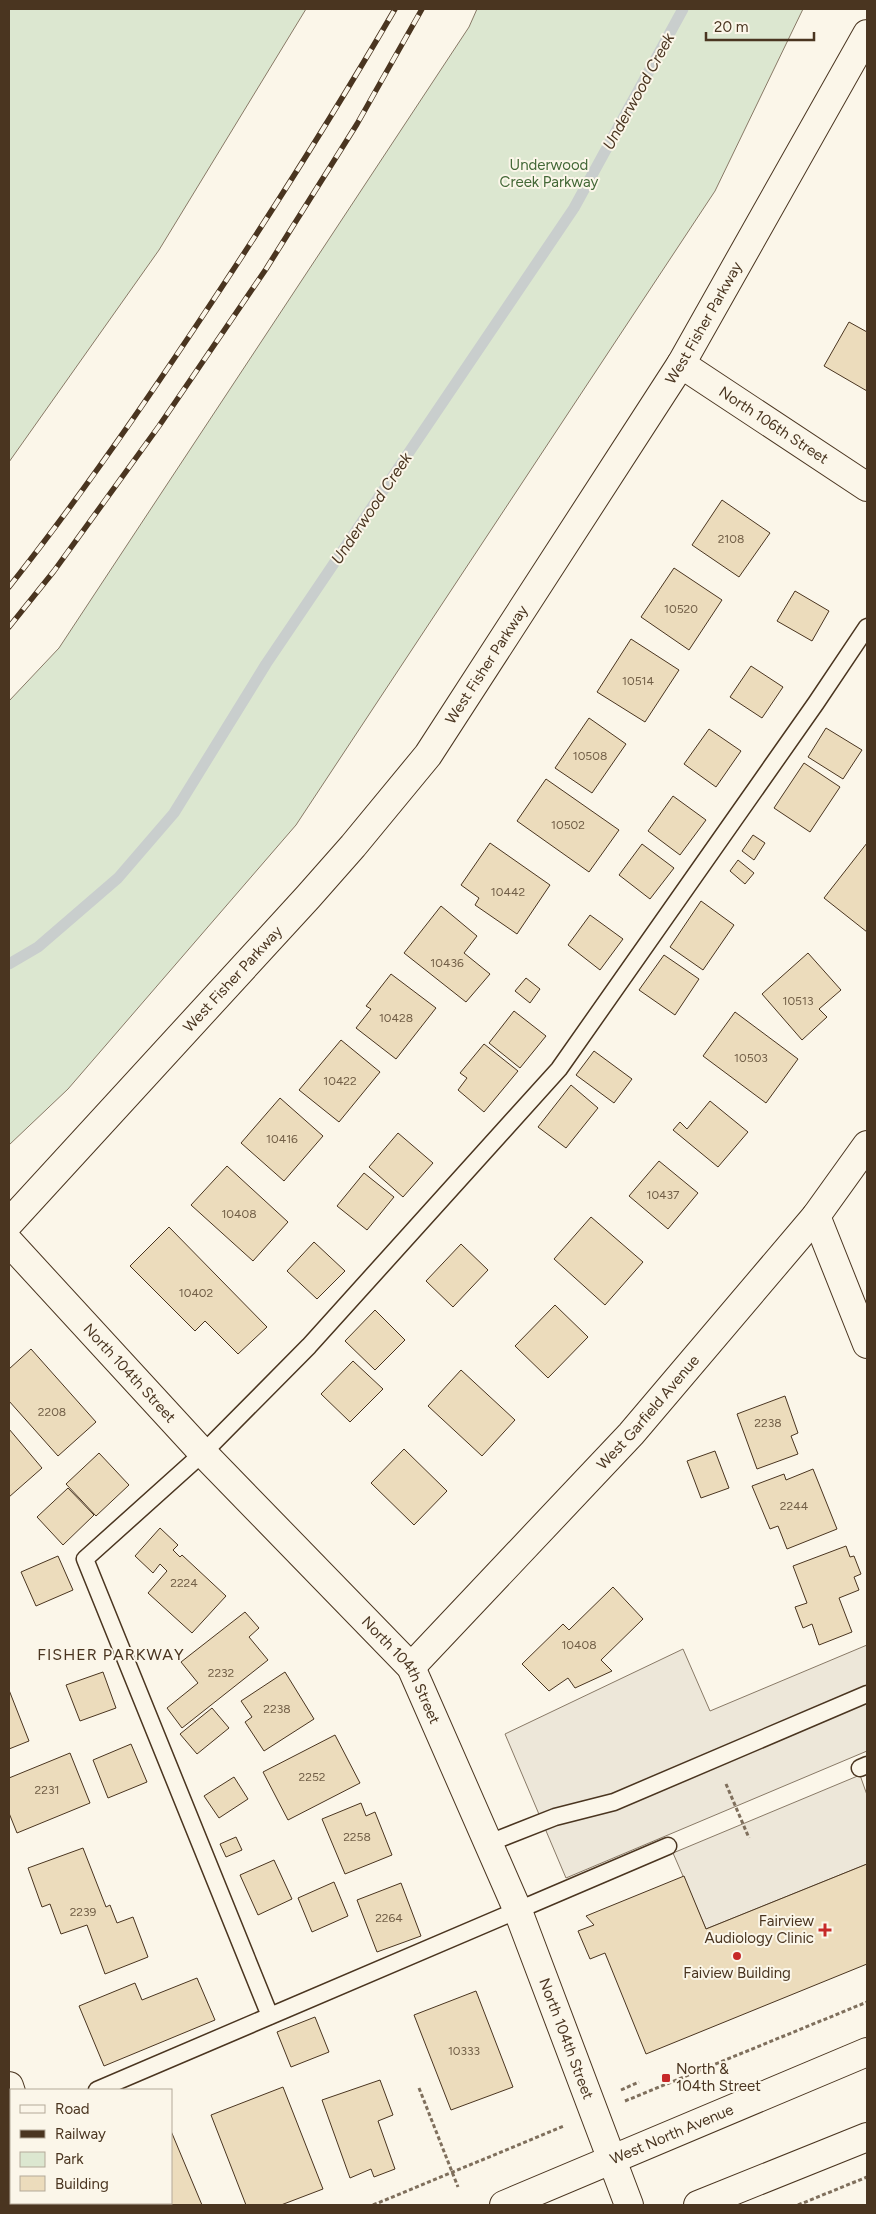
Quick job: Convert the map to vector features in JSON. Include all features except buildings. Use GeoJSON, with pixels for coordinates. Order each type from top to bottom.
{"type":"FeatureCollection","features":[{"type":"Feature","properties":{"kind":"street","name":"West Fisher Parkway"},"geometry":{"type":"LineString","coordinates":[[9,1224],[308,897],[428,755],[681,364],[867,34]]}},
{"type":"Feature","properties":{"kind":"street","name":"North 106th Street"},"geometry":{"type":"LineString","coordinates":[[681,364],[867,486]]}},
{"type":"Feature","properties":{"kind":"street","name":"West Garfield Avenue"},"geometry":{"type":"LineString","coordinates":[[411,1667],[631,1434],[816,1216],[867,1145]]}},
{"type":"Feature","properties":{"kind":"street"},"geometry":{"type":"LineString","coordinates":[[816,1216],[867,1344]]}},
{"type":"Feature","properties":{"kind":"street","name":"North 104th Street"},"geometry":{"type":"LineString","coordinates":[[9,1242],[202,1453],[411,1667],[518,1911],[629,2205]]}},
{"type":"Feature","properties":{"kind":"street","name":"West North Avenue"},"geometry":{"type":"LineString","coordinates":[[504,2205],[867,2052]]}},
{"type":"Feature","properties":{"kind":"street"},"geometry":{"type":"LineString","coordinates":[[698,2205],[867,2137]]}},
{"type":"Feature","properties":{"kind":"lane"},"geometry":{"type":"LineString","coordinates":[[270,2016],[85,1558],[202,1453],[309,1346],[559,1069],[816,703],[867,627]]}},
{"type":"Feature","properties":{"kind":"lane"},"geometry":{"type":"LineString","coordinates":[[489,1843],[555,1817],[614,1802],[867,1694]]}},
{"type":"Feature","properties":{"kind":"lane"},"geometry":{"type":"LineString","coordinates":[[99,2089],[668,1846]]}},
{"type":"Feature","properties":{"kind":"path"},"geometry":{"type":"LineString","coordinates":[[716,1758],[749,1838]]}},
{"type":"Feature","properties":{"kind":"path"},"geometry":{"type":"LineString","coordinates":[[632,2099],[867,2002]]}},
{"type":"Feature","properties":{"kind":"path"},"geometry":{"type":"LineString","coordinates":[[620,2090],[639,2082]]}},
{"type":"Feature","properties":{"kind":"path"},"geometry":{"type":"LineString","coordinates":[[419,2088],[458,2187]]}},
{"type":"Feature","properties":{"kind":"path"},"geometry":{"type":"LineString","coordinates":[[373,2205],[570,2124]]}},
{"type":"Feature","properties":{"kind":"path"},"geometry":{"type":"LineString","coordinates":[[798,2205],[867,2176]]}},
{"type":"Feature","properties":{"kind":"green space"},"geometry":{"type":"Polygon","coordinates":[[[9,9],[306,9],[159,250],[9,462],[9,9]]]}},
{"type":"Feature","properties":{"kind":"green space","name":"Underwood Creek Parkway"},"geometry":{"type":"Polygon","coordinates":[[[477,9],[803,9],[715,191],[296,825],[68,1089],[9,1145],[9,701],[59,648],[469,27],[477,9]]]}},
{"type":"Feature","properties":{"kind":"shaded area"},"geometry":{"type":"Polygon","coordinates":[[[867,1645],[867,1751],[566,1878],[505,1734],[683,1649],[710,1711],[867,1645]]]}},
{"type":"Feature","properties":{"kind":"shaded area"},"geometry":{"type":"Polygon","coordinates":[[[860,1775],[867,1795],[867,1864],[706,1929],[673,1853],[860,1775]]]}},
{"type":"Feature","properties":{"kind":"waterway","name":"Underwood Creek"},"geometry":{"type":"LineString","coordinates":[[9,964],[38,947],[118,878],[174,813],[266,664],[574,208],[683,9]]}},
{"type":"Feature","properties":{"kind":"railway"},"geometry":{"type":"LineString","coordinates":[[9,587],[103,461],[192,332],[296,172],[395,9]]}},
{"type":"Feature","properties":{"kind":"railway"},"geometry":{"type":"LineString","coordinates":[[9,627],[54,571],[159,426],[266,269],[357,124],[422,9]]}},
{"type":"Feature","properties":{"kind":"place","name":"Fairview Audiology Clinic"},"geometry":{"type":"Point","coordinates":[825,1930]}},
{"type":"Feature","properties":{"kind":"place","name":"Faiview Building"},"geometry":{"type":"Point","coordinates":[737,1956]}},
{"type":"Feature","properties":{"kind":"place","name":"North & 104th Street"},"geometry":{"type":"Point","coordinates":[666,2078]}},
{"type":"Feature","properties":{"kind":"district","name":"FISHER PARKWAY"},"geometry":{"type":"Point","coordinates":[111,1654]}}]}
